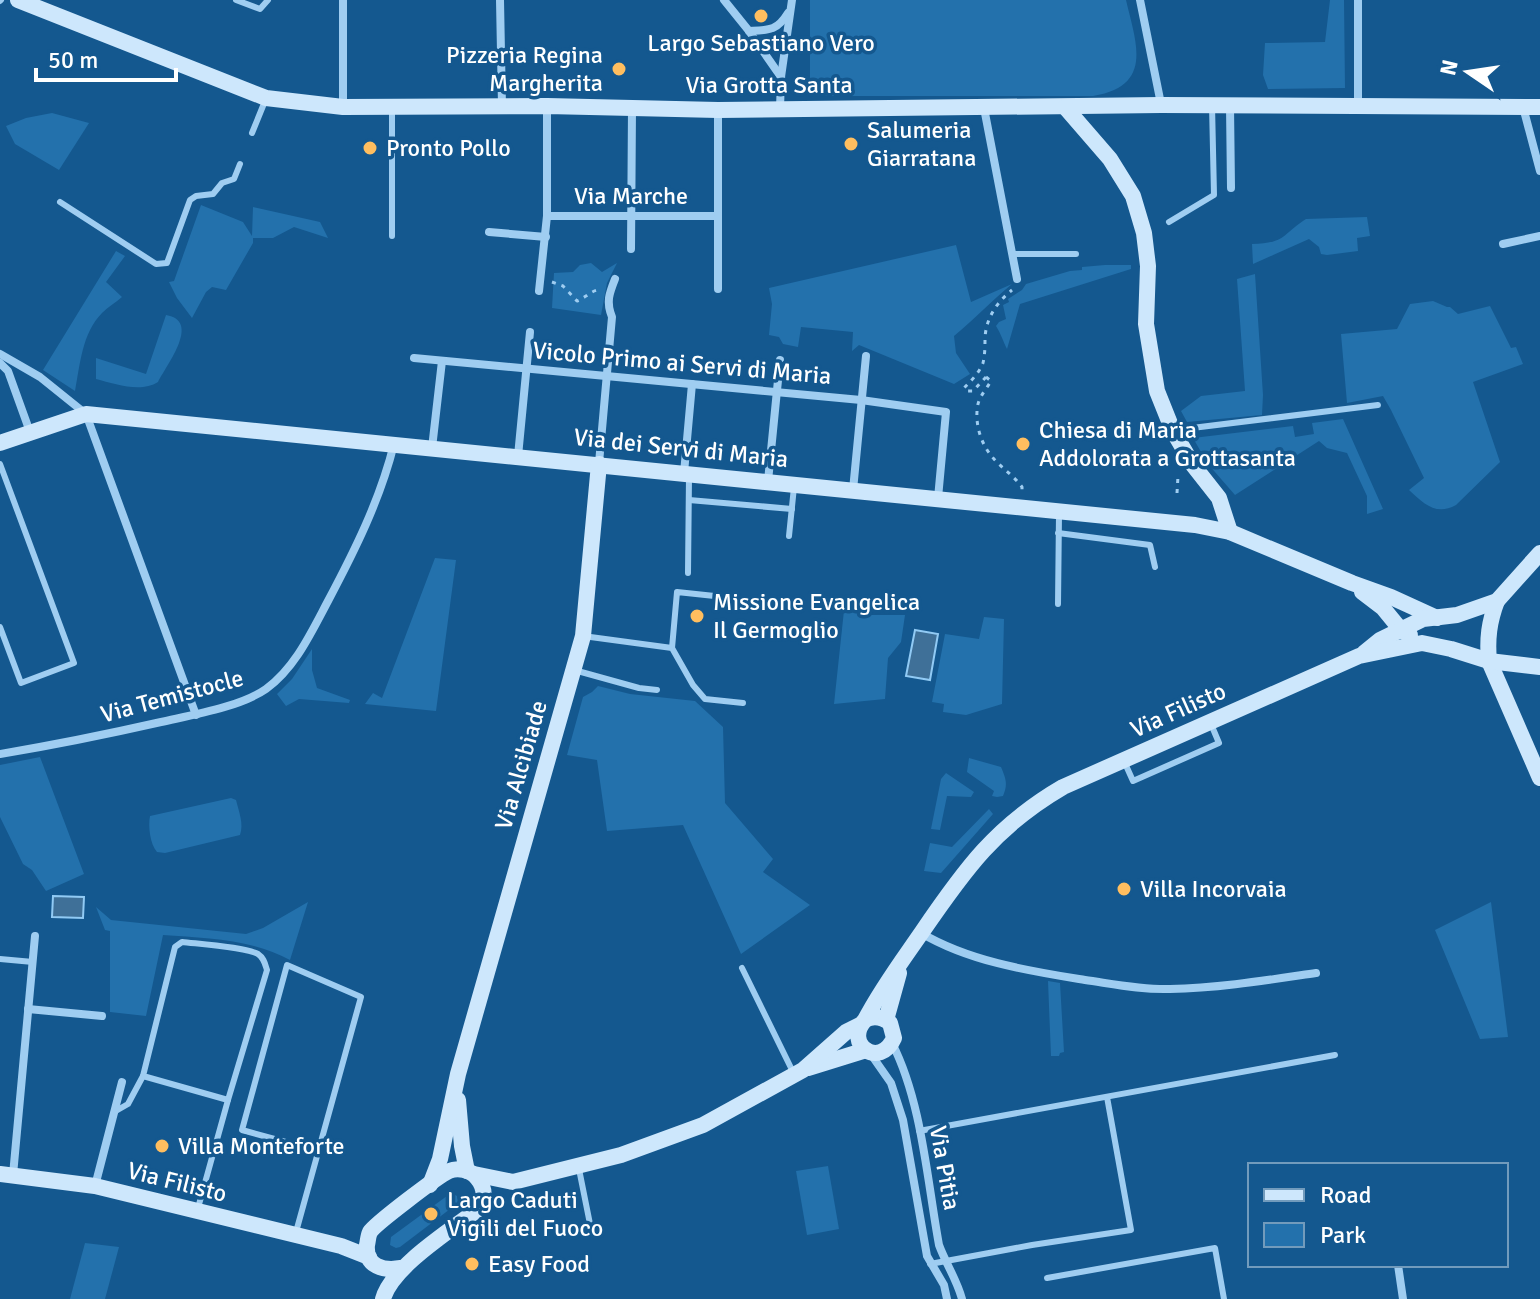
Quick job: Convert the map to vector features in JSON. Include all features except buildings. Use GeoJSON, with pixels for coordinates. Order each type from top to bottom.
{"type":"FeatureCollection","features":[{"type":"Feature","properties":{"kind":"street","name":"Via Grotta Santa"},"geometry":{"type":"LineString","coordinates":[[18,0],[266,98],[343,107],[547,106],[718,110],[1161,105],[1540,107]]}},
{"type":"Feature","properties":{"kind":"street"},"geometry":{"type":"LineString","coordinates":[[343,0],[343,107]]}},
{"type":"Feature","properties":{"kind":"street"},"geometry":{"type":"LineString","coordinates":[[500,0],[502,107]]}},
{"type":"Feature","properties":{"kind":"street"},"geometry":{"type":"LineString","coordinates":[[724,0],[781,77]]}},
{"type":"Feature","properties":{"kind":"street"},"geometry":{"type":"LineString","coordinates":[[1140,0],[1161,105]]}},
{"type":"Feature","properties":{"kind":"street"},"geometry":{"type":"LineString","coordinates":[[1358,0],[1358,106]]}},
{"type":"Feature","properties":{"kind":"street"},"geometry":{"type":"LineString","coordinates":[[749,31],[769,30],[782,24],[792,4]]}},
{"type":"Feature","properties":{"kind":"street"},"geometry":{"type":"LineString","coordinates":[[780,109],[781,77],[792,4]]}},
{"type":"Feature","properties":{"kind":"street","name":"Via Marche"},"geometry":{"type":"LineString","coordinates":[[547,106],[547,216],[718,216],[718,110]]}},
{"type":"Feature","properties":{"kind":"street"},"geometry":{"type":"LineString","coordinates":[[1230,106],[1231,188]]}},
{"type":"Feature","properties":{"kind":"street"},"geometry":{"type":"LineString","coordinates":[[1065,107],[1110,159],[1133,196],[1144,233],[1148,266],[1146,324],[1157,391],[1173,431],[1193,465],[1219,498],[1230,532]]}},
{"type":"Feature","properties":{"kind":"street"},"geometry":{"type":"LineString","coordinates":[[1522,107],[1540,171]]}},
{"type":"Feature","properties":{"kind":"street"},"geometry":{"type":"LineString","coordinates":[[631,249],[632,108]]}},
{"type":"Feature","properties":{"kind":"street"},"geometry":{"type":"LineString","coordinates":[[984,108],[1017,279]]}},
{"type":"Feature","properties":{"kind":"street"},"geometry":{"type":"LineString","coordinates":[[539,291],[547,216]]}},
{"type":"Feature","properties":{"kind":"street"},"geometry":{"type":"LineString","coordinates":[[718,216],[718,289]]}},
{"type":"Feature","properties":{"kind":"street"},"geometry":{"type":"LineString","coordinates":[[489,232],[546,237]]}},
{"type":"Feature","properties":{"kind":"street"},"geometry":{"type":"LineString","coordinates":[[1503,244],[1540,236]]}},
{"type":"Feature","properties":{"kind":"street"},"geometry":{"type":"LineString","coordinates":[[599,464],[612,317],[608,306],[615,279]]}},
{"type":"Feature","properties":{"kind":"street"},"geometry":{"type":"LineString","coordinates":[[518,456],[530,332]]}},
{"type":"Feature","properties":{"kind":"street"},"geometry":{"type":"LineString","coordinates":[[0,354],[40,377],[86,414],[196,715]]}},
{"type":"Feature","properties":{"kind":"street"},"geometry":{"type":"LineString","coordinates":[[853,490],[866,356]]}},
{"type":"Feature","properties":{"kind":"street","name":"Vicolo Primo ai Servi di Maria"},"geometry":{"type":"LineString","coordinates":[[414,358],[861,400],[946,412],[938,498]]}},
{"type":"Feature","properties":{"kind":"street"},"geometry":{"type":"LineString","coordinates":[[768,481],[780,360]]}},
{"type":"Feature","properties":{"kind":"street"},"geometry":{"type":"LineString","coordinates":[[432,448],[442,361]]}},
{"type":"Feature","properties":{"kind":"street"},"geometry":{"type":"LineString","coordinates":[[0,363],[8,371],[30,432]]}},
{"type":"Feature","properties":{"kind":"street"},"geometry":{"type":"LineString","coordinates":[[686,473],[692,384]]}},
{"type":"Feature","properties":{"kind":"street","name":"Via dei Servi di Maria"},"geometry":{"type":"LineString","coordinates":[[0,443],[86,414],[938,498],[1195,525],[1230,532],[1352,583]]}},
{"type":"Feature","properties":{"kind":"street","name":"Via Temistocle"},"geometry":{"type":"LineString","coordinates":[[0,754],[196,715],[247,700],[264,690],[287,671],[311,633],[368,523],[386,476],[394,444]]}},
{"type":"Feature","properties":{"kind":"street","name":"Via Alcibiade"},"geometry":{"type":"LineString","coordinates":[[430,1185],[440,1159],[458,1074],[583,636],[599,464]]}},
{"type":"Feature","properties":{"kind":"street"},"geometry":{"type":"LineString","coordinates":[[1540,553],[1497,601],[1487,640],[1489,661],[1540,778]]}},
{"type":"Feature","properties":{"kind":"street"},"geometry":{"type":"LineString","coordinates":[[1352,583],[1437,618]]}},
{"type":"Feature","properties":{"kind":"street"},"geometry":{"type":"LineString","coordinates":[[1352,583],[1383,608],[1401,630],[1422,643]]}},
{"type":"Feature","properties":{"kind":"street"},"geometry":{"type":"LineString","coordinates":[[1359,656],[1380,640],[1423,619],[1457,615],[1497,601]]}},
{"type":"Feature","properties":{"kind":"street","name":"Via Filisto"},"geometry":{"type":"LineString","coordinates":[[862,1023],[904,957],[972,862],[1019,816],[1063,787],[1359,656],[1422,643],[1489,661],[1532,666]]}},
{"type":"Feature","properties":{"kind":"street"},"geometry":{"type":"LineString","coordinates":[[1509,709],[1509,684],[1515,672],[1532,666]]}},
{"type":"Feature","properties":{"kind":"street"},"geometry":{"type":"LineString","coordinates":[[921,933],[942,945],[1010,966],[1123,985],[1169,989],[1316,973]]}},
{"type":"Feature","properties":{"kind":"street"},"geometry":{"type":"LineString","coordinates":[[7,1175],[35,936]]}},
{"type":"Feature","properties":{"kind":"street"},"geometry":{"type":"LineString","coordinates":[[886,1020],[904,957]]}},
{"type":"Feature","properties":{"kind":"street"},"geometry":{"type":"LineString","coordinates":[[28,1009],[102,1016]]}},
{"type":"Feature","properties":{"kind":"street"},"geometry":{"type":"LineString","coordinates":[[382,1299],[401,1268],[513,1182],[621,1155],[703,1125],[799,1072],[846,1032],[862,1023],[875,1017],[886,1020],[892,1028],[892,1043],[880,1053],[868,1051],[799,1072]]}},
{"type":"Feature","properties":{"kind":"street"},"geometry":{"type":"LineString","coordinates":[[862,1023],[857,1036],[868,1051]]}},
{"type":"Feature","properties":{"kind":"street","name":"Via Pitia"},"geometry":{"type":"LineString","coordinates":[[892,1043],[908,1078],[939,1245],[962,1299]]}},
{"type":"Feature","properties":{"kind":"street","name":"Via Pitia"},"geometry":{"type":"LineString","coordinates":[[868,1051],[891,1083],[903,1120],[925,1248],[930,1264],[944,1285],[947,1299]]}},
{"type":"Feature","properties":{"kind":"street"},"geometry":{"type":"LineString","coordinates":[[458,1074],[462,1146],[471,1172],[484,1189],[481,1207]]}},
{"type":"Feature","properties":{"kind":"street"},"geometry":{"type":"LineString","coordinates":[[95,1186],[122,1082]]}},
{"type":"Feature","properties":{"kind":"street"},"geometry":{"type":"LineString","coordinates":[[341,1246],[451,1170],[513,1182]]}},
{"type":"Feature","properties":{"kind":"street","name":"Via Filisto"},"geometry":{"type":"LineString","coordinates":[[7,1175],[95,1186],[341,1246],[388,1270],[401,1268]]}},
{"type":"Feature","properties":{"kind":"street"},"geometry":{"type":"LineString","coordinates":[[380,1221],[369,1234],[367,1251],[382,1299]]}},
{"type":"Feature","properties":{"kind":"street"},"geometry":{"type":"LineString","coordinates":[[1398,1267],[1403,1299]]}},
{"type":"Feature","properties":{"kind":"lane"},"geometry":{"type":"LineString","coordinates":[[236,0],[260,9],[268,0]]}},
{"type":"Feature","properties":{"kind":"lane"},"geometry":{"type":"LineString","coordinates":[[252,133],[266,98]]}},
{"type":"Feature","properties":{"kind":"lane"},"geometry":{"type":"LineString","coordinates":[[1169,222],[1214,195],[1212,105]]}},
{"type":"Feature","properties":{"kind":"lane"},"geometry":{"type":"LineString","coordinates":[[392,106],[392,236]]}},
{"type":"Feature","properties":{"kind":"lane"},"geometry":{"type":"LineString","coordinates":[[60,202],[162,265],[167,263],[190,200],[213,194],[222,183],[234,179],[240,164]]}},
{"type":"Feature","properties":{"kind":"lane"},"geometry":{"type":"LineString","coordinates":[[1012,254],[1076,254]]}},
{"type":"Feature","properties":{"kind":"lane"},"geometry":{"type":"LineString","coordinates":[[1173,431],[1378,405]]}},
{"type":"Feature","properties":{"kind":"lane"},"geometry":{"type":"LineString","coordinates":[[0,627],[21,683],[74,663],[1,469]]}},
{"type":"Feature","properties":{"kind":"lane"},"geometry":{"type":"LineString","coordinates":[[686,473],[689,500],[688,573]]}},
{"type":"Feature","properties":{"kind":"lane"},"geometry":{"type":"LineString","coordinates":[[789,536],[794,484]]}},
{"type":"Feature","properties":{"kind":"lane"},"geometry":{"type":"LineString","coordinates":[[689,500],[792,509]]}},
{"type":"Feature","properties":{"kind":"lane"},"geometry":{"type":"LineString","coordinates":[[1058,604],[1059,511]]}},
{"type":"Feature","properties":{"kind":"lane"},"geometry":{"type":"LineString","coordinates":[[1058,533],[1150,545],[1155,567]]}},
{"type":"Feature","properties":{"kind":"lane"},"geometry":{"type":"LineString","coordinates":[[724,597],[677,592],[672,648],[693,685],[705,699],[743,703]]}},
{"type":"Feature","properties":{"kind":"lane"},"geometry":{"type":"LineString","coordinates":[[583,636],[672,648]]}},
{"type":"Feature","properties":{"kind":"lane"},"geometry":{"type":"LineString","coordinates":[[574,670],[657,690]]}},
{"type":"Feature","properties":{"kind":"lane"},"geometry":{"type":"LineString","coordinates":[[114,1112],[128,1104],[143,1076],[175,947],[182,942],[257,954],[265,960],[267,970],[197,1211]]}},
{"type":"Feature","properties":{"kind":"lane"},"geometry":{"type":"LineString","coordinates":[[0,959],[33,962]]}},
{"type":"Feature","properties":{"kind":"lane"},"geometry":{"type":"LineString","coordinates":[[295,1235],[319,1151],[361,997],[287,965],[242,1130],[319,1151]]}},
{"type":"Feature","properties":{"kind":"lane"},"geometry":{"type":"LineString","coordinates":[[742,968],[799,1072]]}},
{"type":"Feature","properties":{"kind":"lane"},"geometry":{"type":"LineString","coordinates":[[919,1131],[1335,1055]]}},
{"type":"Feature","properties":{"kind":"lane"},"geometry":{"type":"LineString","coordinates":[[143,1076],[228,1100]]}},
{"type":"Feature","properties":{"kind":"lane"},"geometry":{"type":"LineString","coordinates":[[930,1264],[1131,1230],[1107,1097]]}},
{"type":"Feature","properties":{"kind":"lane"},"geometry":{"type":"LineString","coordinates":[[578,1165],[590,1224]]}},
{"type":"Feature","properties":{"kind":"lane"},"geometry":{"type":"LineString","coordinates":[[1047,1278],[1215,1248],[1224,1299]]}},
{"type":"Feature","properties":{"kind":"path"},"geometry":{"type":"LineString","coordinates":[[541,279],[563,286],[577,301],[599,289],[610,291]]}},
{"type":"Feature","properties":{"kind":"path"},"geometry":{"type":"LineString","coordinates":[[1005,469],[987,451],[978,427],[979,402],[991,381],[986,377],[973,391],[964,388],[982,367],[987,324],[1007,294]]}},
{"type":"Feature","properties":{"kind":"path"},"geometry":{"type":"LineString","coordinates":[[1177,493],[1178,476]]}},
{"type":"Feature","properties":{"kind":"green space"},"geometry":{"type":"Polygon","coordinates":[[[810,0],[1126,0],[1134,32],[1136,60],[1133,73],[1125,83],[1112,91],[1093,96],[810,96],[810,0]]]}},
{"type":"Feature","properties":{"kind":"green space"},"geometry":{"type":"Polygon","coordinates":[[[1330,0],[1344,0],[1345,88],[1268,89],[1263,75],[1265,43],[1325,42],[1330,0]]]}},
{"type":"Feature","properties":{"kind":"green space"},"geometry":{"type":"Polygon","coordinates":[[[52,113],[89,123],[59,170],[15,144],[6,126],[52,113]]]}},
{"type":"Feature","properties":{"kind":"green space"},"geometry":{"type":"Polygon","coordinates":[[[201,205],[243,222],[252,236],[253,207],[320,222],[328,238],[294,227],[273,238],[253,238],[226,290],[212,287],[192,318],[169,282],[174,281],[201,205]]]}},
{"type":"Feature","properties":{"kind":"green space"},"geometry":{"type":"Polygon","coordinates":[[[1367,217],[1370,236],[1357,238],[1358,251],[1321,254],[1319,247],[1309,239],[1253,264],[1252,244],[1278,240],[1306,219],[1367,217]]]}},
{"type":"Feature","properties":{"kind":"green space"},"geometry":{"type":"Polygon","coordinates":[[[956,245],[971,302],[1012,284],[954,336],[956,353],[970,374],[954,384],[859,345],[852,351],[853,332],[801,327],[798,347],[783,344],[779,337],[769,335],[772,304],[769,288],[956,245]]]}},
{"type":"Feature","properties":{"kind":"green space"},"geometry":{"type":"Polygon","coordinates":[[[116,251],[125,256],[106,282],[122,297],[102,313],[90,330],[75,391],[43,370],[116,251]]]}},
{"type":"Feature","properties":{"kind":"green space"},"geometry":{"type":"Polygon","coordinates":[[[591,263],[602,272],[617,263],[607,283],[601,315],[552,308],[554,273],[573,272],[580,265],[591,263]]]}},
{"type":"Feature","properties":{"kind":"green space"},"geometry":{"type":"Polygon","coordinates":[[[1131,265],[1131,269],[1020,304],[1007,349],[996,326],[1006,319],[1003,305],[1009,302],[1008,299],[1026,284],[1082,270],[1082,267],[1131,265]]]}},
{"type":"Feature","properties":{"kind":"green space"},"geometry":{"type":"Polygon","coordinates":[[[1255,274],[1262,415],[1187,422],[1181,411],[1201,396],[1245,391],[1237,279],[1255,274]]]}},
{"type":"Feature","properties":{"kind":"green space"},"geometry":{"type":"Polygon","coordinates":[[[1433,301],[1450,307],[1458,314],[1490,306],[1511,348],[1516,347],[1523,364],[1473,382],[1500,462],[1456,505],[1442,509],[1425,504],[1409,490],[1424,478],[1383,396],[1347,403],[1341,334],[1397,329],[1410,304],[1433,301]]]}},
{"type":"Feature","properties":{"kind":"green space"},"geometry":{"type":"Polygon","coordinates":[[[166,315],[181,325],[181,334],[179,344],[158,382],[136,387],[96,379],[96,358],[146,374],[166,315]]]}},
{"type":"Feature","properties":{"kind":"green space"},"geometry":{"type":"Polygon","coordinates":[[[1343,419],[1383,509],[1367,514],[1367,496],[1347,453],[1327,448],[1319,441],[1235,495],[1208,464],[1193,438],[1293,426],[1295,437],[1314,434],[1312,423],[1343,419]]]}},
{"type":"Feature","properties":{"kind":"green space"},"geometry":{"type":"Polygon","coordinates":[[[435,558],[456,560],[436,711],[365,704],[373,693],[382,698],[435,558]]]}},
{"type":"Feature","properties":{"kind":"green space"},"geometry":{"type":"Polygon","coordinates":[[[845,601],[864,603],[865,615],[905,615],[901,642],[888,658],[885,699],[834,704],[845,601]]]}},
{"type":"Feature","properties":{"kind":"green space"},"geometry":{"type":"Polygon","coordinates":[[[984,617],[1004,619],[1002,704],[966,715],[943,712],[944,704],[932,702],[945,634],[979,639],[984,617]]]}},
{"type":"Feature","properties":{"kind":"green space"},"geometry":{"type":"Polygon","coordinates":[[[312,649],[312,670],[317,688],[350,700],[349,703],[299,699],[286,706],[277,694],[292,679],[312,649]]]}},
{"type":"Feature","properties":{"kind":"green space"},"geometry":{"type":"Polygon","coordinates":[[[598,686],[630,694],[695,701],[723,727],[725,803],[773,859],[763,872],[810,905],[741,954],[683,825],[607,831],[597,760],[567,755],[583,697],[598,686]]]}},
{"type":"Feature","properties":{"kind":"green space"},"geometry":{"type":"Polygon","coordinates":[[[40,757],[84,874],[46,891],[32,870],[23,864],[0,817],[0,765],[40,757]]]}},
{"type":"Feature","properties":{"kind":"green space"},"geometry":{"type":"Polygon","coordinates":[[[969,758],[1001,767],[1006,782],[1003,796],[992,796],[994,791],[967,772],[969,758]]]}},
{"type":"Feature","properties":{"kind":"green space"},"geometry":{"type":"Polygon","coordinates":[[[946,773],[974,792],[971,797],[947,796],[940,830],[931,829],[941,779],[946,773]]]}},
{"type":"Feature","properties":{"kind":"green space"},"geometry":{"type":"Polygon","coordinates":[[[231,798],[236,800],[240,813],[240,835],[165,853],[157,852],[150,835],[150,816],[231,798]]]}},
{"type":"Feature","properties":{"kind":"green space"},"geometry":{"type":"Polygon","coordinates":[[[989,809],[993,814],[941,873],[924,871],[930,843],[952,847],[989,809]]]}},
{"type":"Feature","properties":{"kind":"green space"},"geometry":{"type":"Polygon","coordinates":[[[308,902],[290,960],[244,944],[163,935],[146,1016],[110,1012],[110,931],[105,930],[96,907],[111,920],[246,934],[263,928],[308,902]]]}},
{"type":"Feature","properties":{"kind":"green space"},"geometry":{"type":"Polygon","coordinates":[[[1491,902],[1508,1037],[1480,1039],[1435,930],[1491,902]]]}},
{"type":"Feature","properties":{"kind":"green space"},"geometry":{"type":"Polygon","coordinates":[[[1048,981],[1060,983],[1064,1052],[1059,1056],[1051,1056],[1048,981]]]}},
{"type":"Feature","properties":{"kind":"green space"},"geometry":{"type":"Polygon","coordinates":[[[828,1166],[839,1229],[807,1235],[796,1171],[828,1166]]]}},
{"type":"Feature","properties":{"kind":"green space"},"geometry":{"type":"Polygon","coordinates":[[[451,1193],[457,1196],[458,1203],[400,1247],[390,1245],[391,1237],[451,1193]]]}},
{"type":"Feature","properties":{"kind":"green space"},"geometry":{"type":"Polygon","coordinates":[[[85,1243],[119,1247],[105,1299],[70,1299],[85,1243]]]}},
{"type":"Feature","properties":{"kind":"shaded area"},"geometry":{"type":"Polygon","coordinates":[[[915,630],[938,634],[930,680],[906,676],[915,630]]]}},
{"type":"Feature","properties":{"kind":"shaded area"},"geometry":{"type":"Polygon","coordinates":[[[53,896],[84,897],[83,918],[52,917],[53,896]]]}},
{"type":"Feature","properties":{"kind":"place","name":"Largo Sebastiano Vero"},"geometry":{"type":"Point","coordinates":[761,16]}},
{"type":"Feature","properties":{"kind":"place","name":"Pizzeria Regina Margherita"},"geometry":{"type":"Point","coordinates":[619,69]}},
{"type":"Feature","properties":{"kind":"place","name":"Salumeria Giarratana"},"geometry":{"type":"Point","coordinates":[851,144]}},
{"type":"Feature","properties":{"kind":"place","name":"Pronto Pollo"},"geometry":{"type":"Point","coordinates":[370,148]}},
{"type":"Feature","properties":{"kind":"place","name":"Chiesa di Maria Addolorata a Grottasanta"},"geometry":{"type":"Point","coordinates":[1023,444]}},
{"type":"Feature","properties":{"kind":"place","name":"Missione Evangelica Il Germoglio"},"geometry":{"type":"Point","coordinates":[697,616]}},
{"type":"Feature","properties":{"kind":"place","name":"Villa Incorvaia"},"geometry":{"type":"Point","coordinates":[1124,889]}},
{"type":"Feature","properties":{"kind":"place","name":"Villa Monteforte"},"geometry":{"type":"Point","coordinates":[162,1146]}},
{"type":"Feature","properties":{"kind":"place","name":"Largo Caduti Vigili del Fuoco"},"geometry":{"type":"Point","coordinates":[431,1214]}},
{"type":"Feature","properties":{"kind":"place","name":"Easy Food"},"geometry":{"type":"Point","coordinates":[472,1264]}}]}
